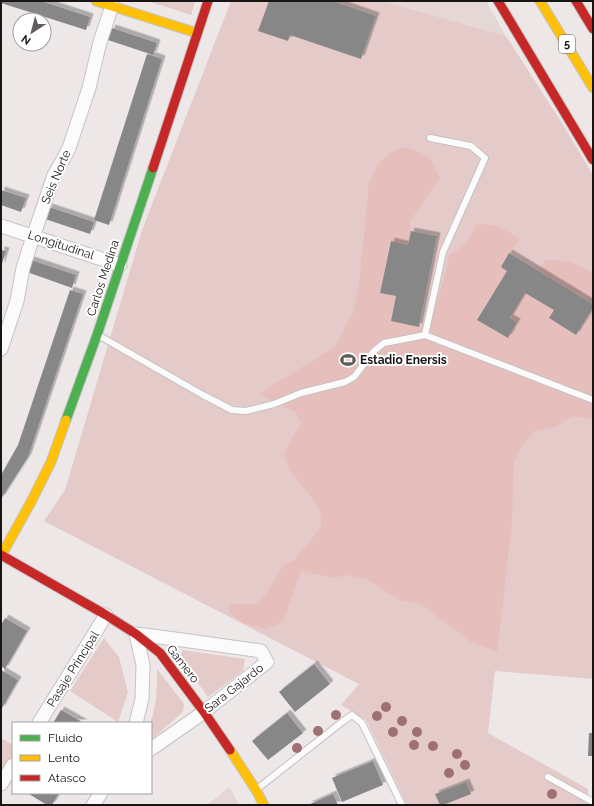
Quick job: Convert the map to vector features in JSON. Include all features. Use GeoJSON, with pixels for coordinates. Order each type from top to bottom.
{"type":"FeatureCollection","features":[{"type":"Feature","properties":{"kind":"main road"},"geometry":{"type":"LineString","coordinates":[[96,1],[197,33]]}},
{"type":"Feature","properties":{"kind":"main road","name":"Carlos Medina"},"geometry":{"type":"LineString","coordinates":[[1,556],[51,462],[97,335],[208,1]]}},
{"type":"Feature","properties":{"kind":"main road"},"geometry":{"type":"LineString","coordinates":[[498,1],[592,158]]}},
{"type":"Feature","properties":{"kind":"main road","name":"5"},"geometry":{"type":"LineString","coordinates":[[540,1],[593,88]]}},
{"type":"Feature","properties":{"kind":"main road"},"geometry":{"type":"LineString","coordinates":[[576,1],[593,29]]}},
{"type":"Feature","properties":{"kind":"main road","name":"Gamero"},"geometry":{"type":"LineString","coordinates":[[1,556],[136,634],[160,653],[204,712],[256,790],[264,805]]}},
{"type":"Feature","properties":{"kind":"street","name":"Seis Norte"},"geometry":{"type":"LineString","coordinates":[[1,349],[17,301],[23,268],[33,236],[54,175],[64,158],[89,88],[100,42],[112,6]]}},
{"type":"Feature","properties":{"kind":"street","name":"Longitudinal"},"geometry":{"type":"LineString","coordinates":[[1,226],[120,265]]}},
{"type":"Feature","properties":{"kind":"street","name":"Pasaje Principal"},"geometry":{"type":"LineString","coordinates":[[40,722],[106,616]]}},
{"type":"Feature","properties":{"kind":"street","name":"Sara Gajardo"},"geometry":{"type":"LineString","coordinates":[[136,634],[261,651],[267,662],[204,712],[152,747]]}},
{"type":"Feature","properties":{"kind":"street"},"geometry":{"type":"LineString","coordinates":[[136,634],[143,665],[142,699],[136,722]]}},
{"type":"Feature","properties":{"kind":"street"},"geometry":{"type":"LineString","coordinates":[[1,784],[12,767]]}},
{"type":"Feature","properties":{"kind":"street"},"geometry":{"type":"LineString","coordinates":[[93,805],[100,794]]}},
{"type":"Feature","properties":{"kind":"lane"},"geometry":{"type":"LineString","coordinates":[[425,335],[443,252],[485,158],[471,146],[430,138]]}},
{"type":"Feature","properties":{"kind":"lane"},"geometry":{"type":"LineString","coordinates":[[97,335],[232,410],[246,411],[274,404],[301,393],[345,382],[354,378],[374,352],[384,343],[425,335],[593,400]]}},
{"type":"Feature","properties":{"kind":"lane"},"geometry":{"type":"LineString","coordinates":[[256,790],[352,715],[362,723],[402,805]]}},
{"type":"Feature","properties":{"kind":"lane"},"geometry":{"type":"LineString","coordinates":[[548,777],[593,802]]}},
{"type":"Feature","properties":{"kind":"shaded area"},"geometry":{"type":"Polygon","coordinates":[[[148,1],[195,1],[191,15],[148,1]]]}},
{"type":"Feature","properties":{"kind":"shaded area","name":"Estadio Enersis"},"geometry":{"type":"Polygon","coordinates":[[[231,1],[382,1],[506,36],[593,175],[593,679],[495,671],[488,733],[588,789],[587,805],[407,805],[366,720],[341,705],[359,684],[44,521],[65,490],[142,230],[231,1]]]}},
{"type":"Feature","properties":{"kind":"shaded area"},"geometry":{"type":"Polygon","coordinates":[[[382,1],[486,1],[506,36],[382,1]]]}},
{"type":"Feature","properties":{"kind":"shaded area"},"geometry":{"type":"Polygon","coordinates":[[[405,147],[417,151],[431,159],[440,179],[410,221],[411,231],[408,245],[390,242],[380,293],[396,296],[419,327],[432,314],[445,276],[449,255],[466,244],[477,224],[493,225],[505,229],[520,240],[509,253],[501,267],[507,271],[477,320],[508,338],[517,322],[510,318],[525,293],[554,310],[549,318],[576,335],[593,308],[593,419],[572,416],[556,427],[535,431],[523,445],[514,462],[512,524],[497,652],[471,642],[422,605],[399,600],[367,579],[347,575],[333,578],[301,571],[283,622],[266,629],[243,623],[229,612],[231,604],[258,604],[283,566],[295,559],[321,527],[321,517],[316,503],[289,470],[284,454],[301,423],[295,412],[258,394],[335,347],[353,312],[359,285],[369,182],[378,164],[391,152],[405,147]]]}},
{"type":"Feature","properties":{"kind":"shaded area"},"geometry":{"type":"Polygon","coordinates":[[[545,260],[568,261],[593,272],[593,304],[539,272],[545,260]]]}},
{"type":"Feature","properties":{"kind":"shaded area"},"geometry":{"type":"Polygon","coordinates":[[[104,638],[119,657],[128,693],[118,722],[70,691],[104,638]]]}},
{"type":"Feature","properties":{"kind":"shaded area"},"geometry":{"type":"Polygon","coordinates":[[[183,650],[245,659],[243,671],[208,697],[179,656],[183,650]]]}},
{"type":"Feature","properties":{"kind":"shaded area"},"geometry":{"type":"Polygon","coordinates":[[[157,669],[184,704],[183,712],[152,739],[152,722],[150,722],[157,690],[157,669]]]}},
{"type":"Feature","properties":{"kind":"shaded area"},"geometry":{"type":"Polygon","coordinates":[[[1,738],[12,744],[12,766],[1,783],[1,738]]]}},
{"type":"Feature","properties":{"kind":"shaded area"},"geometry":{"type":"Polygon","coordinates":[[[229,787],[239,805],[207,805],[229,787]]]}},
{"type":"Feature","properties":{"kind":"building"},"geometry":{"type":"Polygon","coordinates":[[[1,1],[41,1],[90,17],[86,30],[52,19],[52,12],[29,12],[1,3],[1,1]]]}},
{"type":"Feature","properties":{"kind":"building"},"geometry":{"type":"Polygon","coordinates":[[[269,1],[333,1],[376,16],[361,59],[290,35],[288,41],[258,31],[269,1]]]}},
{"type":"Feature","properties":{"kind":"building"},"geometry":{"type":"Polygon","coordinates":[[[112,28],[157,43],[153,55],[108,40],[112,28]]]}},
{"type":"Feature","properties":{"kind":"building"},"geometry":{"type":"Polygon","coordinates":[[[147,54],[162,59],[109,225],[94,220],[147,54]]]}},
{"type":"Feature","properties":{"kind":"building"},"geometry":{"type":"Polygon","coordinates":[[[1,190],[26,198],[21,212],[1,205],[1,190]]]}},
{"type":"Feature","properties":{"kind":"building"},"geometry":{"type":"Polygon","coordinates":[[[49,207],[94,222],[90,234],[45,219],[49,207]]]}},
{"type":"Feature","properties":{"kind":"building"},"geometry":{"type":"Polygon","coordinates":[[[411,231],[437,236],[419,327],[391,321],[396,296],[380,293],[391,241],[408,245],[411,231]]]}},
{"type":"Feature","properties":{"kind":"building"},"geometry":{"type":"Polygon","coordinates":[[[1,250],[6,251],[1,267],[1,250]]]}},
{"type":"Feature","properties":{"kind":"building"},"geometry":{"type":"Polygon","coordinates":[[[509,253],[593,304],[593,308],[576,335],[549,318],[554,310],[525,293],[510,318],[517,322],[508,338],[477,320],[507,271],[501,267],[509,253]]]}},
{"type":"Feature","properties":{"kind":"building"},"geometry":{"type":"Polygon","coordinates":[[[31,260],[76,275],[72,288],[27,272],[31,260]]]}},
{"type":"Feature","properties":{"kind":"building"},"geometry":{"type":"Polygon","coordinates":[[[70,290],[83,294],[28,457],[1,499],[1,475],[18,445],[70,290]]]}},
{"type":"Feature","properties":{"kind":"building"},"geometry":{"type":"Polygon","coordinates":[[[5,618],[27,631],[5,669],[1,666],[1,625],[5,618]]]}},
{"type":"Feature","properties":{"kind":"building"},"geometry":{"type":"Polygon","coordinates":[[[314,664],[330,684],[295,712],[279,692],[314,664]]]}},
{"type":"Feature","properties":{"kind":"building"},"geometry":{"type":"Polygon","coordinates":[[[1,670],[18,680],[1,710],[1,670]]]}},
{"type":"Feature","properties":{"kind":"building"},"geometry":{"type":"Polygon","coordinates":[[[61,710],[82,722],[54,722],[61,710]]]}},
{"type":"Feature","properties":{"kind":"building"},"geometry":{"type":"Polygon","coordinates":[[[287,713],[303,733],[268,760],[252,741],[287,713]]]}},
{"type":"Feature","properties":{"kind":"building"},"geometry":{"type":"Polygon","coordinates":[[[589,733],[593,733],[593,756],[588,756],[589,733]]]}},
{"type":"Feature","properties":{"kind":"building"},"geometry":{"type":"Polygon","coordinates":[[[373,761],[383,785],[342,802],[332,778],[373,761]]]}},
{"type":"Feature","properties":{"kind":"building"},"geometry":{"type":"Polygon","coordinates":[[[466,782],[471,794],[440,805],[435,794],[466,782]]]}},
{"type":"Feature","properties":{"kind":"building"},"geometry":{"type":"Polygon","coordinates":[[[29,794],[58,794],[52,805],[47,805],[29,794]]]}},
{"type":"Feature","properties":{"kind":"building"},"geometry":{"type":"Polygon","coordinates":[[[333,794],[338,805],[308,805],[333,794]]]}},
{"type":"Feature","properties":{"kind":"traffic: fast"},"geometry":{"type":"LineString","coordinates":[[66,420],[97,335],[153,168]]}},
{"type":"Feature","properties":{"kind":"traffic: slow"},"geometry":{"type":"LineString","coordinates":[[96,1],[197,33]]}},
{"type":"Feature","properties":{"kind":"traffic: slow"},"geometry":{"type":"LineString","coordinates":[[540,1],[593,88]]}},
{"type":"Feature","properties":{"kind":"traffic: slow"},"geometry":{"type":"LineString","coordinates":[[1,556],[51,462],[66,420]]}},
{"type":"Feature","properties":{"kind":"traffic: slow"},"geometry":{"type":"LineString","coordinates":[[230,750],[264,805]]}},
{"type":"Feature","properties":{"kind":"traffic: jam"},"geometry":{"type":"LineString","coordinates":[[153,168],[208,1]]}},
{"type":"Feature","properties":{"kind":"traffic: jam"},"geometry":{"type":"LineString","coordinates":[[498,1],[593,160]]}},
{"type":"Feature","properties":{"kind":"traffic: jam"},"geometry":{"type":"LineString","coordinates":[[576,1],[593,29]]}},
{"type":"Feature","properties":{"kind":"traffic: jam"},"geometry":{"type":"LineString","coordinates":[[1,555],[106,615],[136,634],[160,653],[230,750]]}},
{"type":"Feature","properties":{"kind":"place","name":"Estadio Enersis"},"geometry":{"type":"Point","coordinates":[348,360]}}]}
